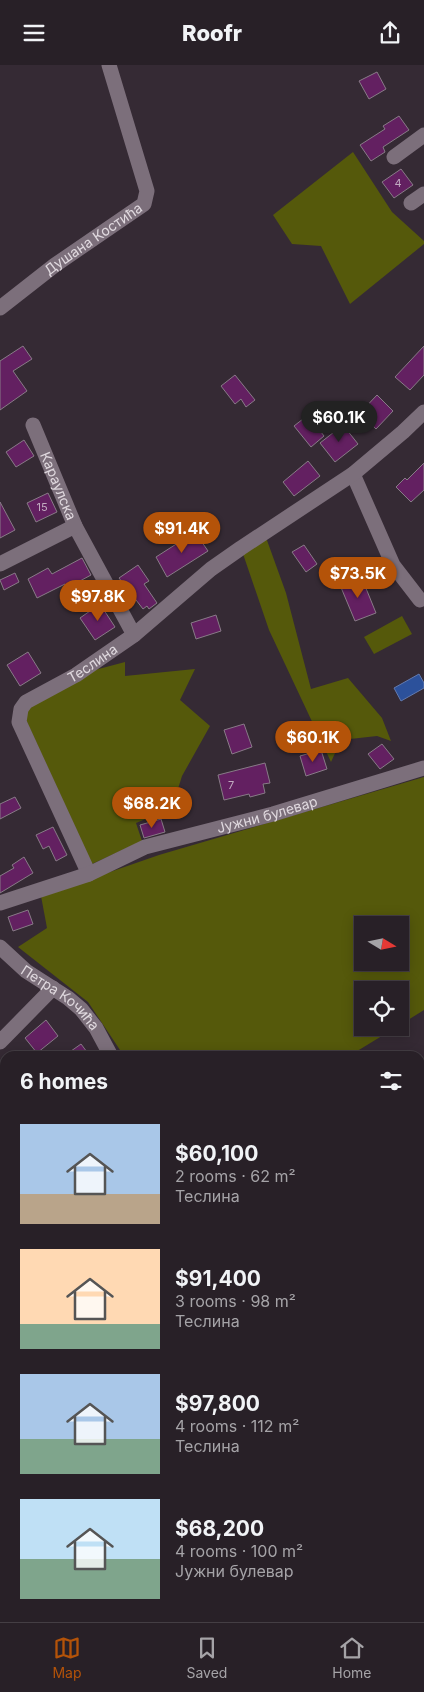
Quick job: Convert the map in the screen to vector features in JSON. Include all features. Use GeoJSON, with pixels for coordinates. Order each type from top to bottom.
{"type":"FeatureCollection","features":[{"type":"Feature","properties":{"kind":"street","name":"Душана Костића"},"geometry":{"type":"LineString","coordinates":[[0,308],[55,265],[144,204],[147,191],[110,65]]}},
{"type":"Feature","properties":{"kind":"street"},"geometry":{"type":"LineString","coordinates":[[394,157],[424,135]]}},
{"type":"Feature","properties":{"kind":"street"},"geometry":{"type":"LineString","coordinates":[[411,203],[424,194]]}},
{"type":"Feature","properties":{"kind":"street","name":"Теслина"},"geometry":{"type":"LineString","coordinates":[[89,874],[19,722],[21,709],[26,702],[76,675],[134,635],[211,569],[353,474],[403,433],[424,411]]}},
{"type":"Feature","properties":{"kind":"street","name":"Караулска"},"geometry":{"type":"LineString","coordinates":[[0,564],[75,526],[34,425]]}},
{"type":"Feature","properties":{"kind":"street"},"geometry":{"type":"LineString","coordinates":[[353,474],[393,565],[420,600]]}},
{"type":"Feature","properties":{"kind":"street"},"geometry":{"type":"LineString","coordinates":[[75,526],[134,635]]}},
{"type":"Feature","properties":{"kind":"street","name":"Јужни булевар"},"geometry":{"type":"LineString","coordinates":[[0,903],[89,874],[145,847],[273,814],[424,768]]}},
{"type":"Feature","properties":{"kind":"street","name":"Петра Кочића"},"geometry":{"type":"LineString","coordinates":[[0,947],[26,971],[73,1002],[88,1017],[108,1051]]}},
{"type":"Feature","properties":{"kind":"street"},"geometry":{"type":"LineString","coordinates":[[0,1042],[54,988]]}},
{"type":"Feature","properties":{"kind":"shaded area"},"geometry":{"type":"Polygon","coordinates":[[[353,152],[392,212],[424,241],[424,244],[350,304],[321,246],[292,244],[273,215],[353,152]]]}},
{"type":"Feature","properties":{"kind":"shaded area"},"geometry":{"type":"Polygon","coordinates":[[[264,532],[286,593],[311,689],[348,678],[382,718],[391,741],[377,736],[341,740],[331,762],[269,630],[241,548],[264,532]]]}},
{"type":"Feature","properties":{"kind":"shaded area"},"geometry":{"type":"Polygon","coordinates":[[[402,616],[412,634],[374,654],[364,637],[402,616]]]}},
{"type":"Feature","properties":{"kind":"shaded area"},"geometry":{"type":"Polygon","coordinates":[[[125,662],[125,676],[195,669],[180,700],[210,726],[182,776],[172,808],[136,823],[142,841],[92,864],[21,709],[76,675],[125,662]]]}},
{"type":"Feature","properties":{"kind":"shaded area"},"geometry":{"type":"Polygon","coordinates":[[[424,777],[424,1010],[409,1019],[409,981],[354,981],[354,1036],[382,1036],[357,1051],[121,1051],[88,1002],[18,947],[47,928],[41,896],[159,855],[424,777]]]}},
{"type":"Feature","properties":{"kind":"water"},"geometry":{"type":"Polygon","coordinates":[[[419,674],[424,683],[424,688],[401,701],[394,688],[419,674]]]}},
{"type":"Feature","properties":{"kind":"building"},"geometry":{"type":"Polygon","coordinates":[[[377,72],[386,89],[369,99],[359,81],[377,72]]]}},
{"type":"Feature","properties":{"kind":"building"},"geometry":{"type":"Polygon","coordinates":[[[399,116],[409,130],[383,147],[385,152],[371,161],[360,145],[385,129],[383,126],[399,116]]]}},
{"type":"Feature","properties":{"kind":"building"},"geometry":{"type":"Polygon","coordinates":[[[401,169],[413,185],[394,198],[382,182],[401,169]]]}},
{"type":"Feature","properties":{"kind":"building"},"geometry":{"type":"Polygon","coordinates":[[[23,346],[32,359],[13,371],[27,391],[0,410],[0,361],[23,346]]]}},
{"type":"Feature","properties":{"kind":"building"},"geometry":{"type":"Polygon","coordinates":[[[424,346],[424,375],[410,390],[395,377],[424,346]]]}},
{"type":"Feature","properties":{"kind":"building"},"geometry":{"type":"Polygon","coordinates":[[[235,375],[255,400],[246,407],[241,399],[235,404],[221,386],[235,375]]]}},
{"type":"Feature","properties":{"kind":"building"},"geometry":{"type":"Polygon","coordinates":[[[377,395],[393,411],[376,429],[360,413],[377,395]]]}},
{"type":"Feature","properties":{"kind":"building"},"geometry":{"type":"Polygon","coordinates":[[[308,415],[324,436],[311,447],[294,426],[308,415]]]}},
{"type":"Feature","properties":{"kind":"building"},"geometry":{"type":"Polygon","coordinates":[[[343,425],[358,444],[335,462],[320,443],[343,425]]]}},
{"type":"Feature","properties":{"kind":"building"},"geometry":{"type":"Polygon","coordinates":[[[24,440],[34,456],[16,467],[6,452],[24,440]]]}},
{"type":"Feature","properties":{"kind":"building"},"geometry":{"type":"Polygon","coordinates":[[[308,461],[320,476],[294,496],[283,482],[308,461]]]}},
{"type":"Feature","properties":{"kind":"building"},"geometry":{"type":"Polygon","coordinates":[[[424,463],[424,490],[411,502],[396,487],[405,478],[407,480],[424,463]]]}},
{"type":"Feature","properties":{"kind":"building"},"geometry":{"type":"Polygon","coordinates":[[[48,493],[57,512],[36,522],[27,503],[48,493]]]}},
{"type":"Feature","properties":{"kind":"building"},"geometry":{"type":"Polygon","coordinates":[[[0,502],[15,530],[0,538],[0,502]]]}},
{"type":"Feature","properties":{"kind":"building"},"geometry":{"type":"Polygon","coordinates":[[[195,532],[208,551],[167,577],[156,557],[195,532]]]}},
{"type":"Feature","properties":{"kind":"building"},"geometry":{"type":"Polygon","coordinates":[[[304,545],[317,564],[306,572],[292,552],[304,545]]]}},
{"type":"Feature","properties":{"kind":"building"},"geometry":{"type":"Polygon","coordinates":[[[82,558],[91,575],[67,588],[65,584],[37,598],[28,579],[48,568],[52,574],[82,558]]]}},
{"type":"Feature","properties":{"kind":"building"},"geometry":{"type":"Polygon","coordinates":[[[138,565],[149,581],[144,584],[157,603],[149,609],[147,606],[143,609],[119,578],[138,565]]]}},
{"type":"Feature","properties":{"kind":"building"},"geometry":{"type":"Polygon","coordinates":[[[15,573],[19,582],[4,590],[0,580],[15,573]]]}},
{"type":"Feature","properties":{"kind":"building"},"geometry":{"type":"Polygon","coordinates":[[[361,576],[376,613],[355,621],[340,585],[361,576]]]}},
{"type":"Feature","properties":{"kind":"building"},"geometry":{"type":"Polygon","coordinates":[[[100,604],[115,627],[95,640],[80,618],[100,604]]]}},
{"type":"Feature","properties":{"kind":"building"},"geometry":{"type":"Polygon","coordinates":[[[216,615],[221,631],[196,639],[191,623],[216,615]]]}},
{"type":"Feature","properties":{"kind":"building"},"geometry":{"type":"Polygon","coordinates":[[[28,652],[41,673],[20,686],[7,665],[28,652]]]}},
{"type":"Feature","properties":{"kind":"building"},"geometry":{"type":"Polygon","coordinates":[[[244,724],[252,747],[232,754],[224,730],[244,724]]]}},
{"type":"Feature","properties":{"kind":"building"},"geometry":{"type":"Polygon","coordinates":[[[382,744],[394,759],[380,769],[368,754],[382,744]]]}},
{"type":"Feature","properties":{"kind":"building"},"geometry":{"type":"Polygon","coordinates":[[[321,750],[327,769],[306,776],[300,756],[321,750]]]}},
{"type":"Feature","properties":{"kind":"building"},"geometry":{"type":"Polygon","coordinates":[[[265,763],[270,783],[263,784],[265,793],[250,797],[249,794],[224,800],[218,775],[265,763]]]}},
{"type":"Feature","properties":{"kind":"building"},"geometry":{"type":"Polygon","coordinates":[[[15,797],[21,808],[0,819],[0,804],[15,797]]]}},
{"type":"Feature","properties":{"kind":"building"},"geometry":{"type":"Polygon","coordinates":[[[161,819],[165,832],[144,838],[140,825],[161,819]]]}},
{"type":"Feature","properties":{"kind":"building"},"geometry":{"type":"Polygon","coordinates":[[[53,827],[67,855],[56,861],[49,846],[43,849],[36,835],[53,827]]]}},
{"type":"Feature","properties":{"kind":"building"},"geometry":{"type":"Polygon","coordinates":[[[24,857],[33,873],[0,893],[0,876],[14,868],[12,865],[24,857]]]}},
{"type":"Feature","properties":{"kind":"building"},"geometry":{"type":"Polygon","coordinates":[[[28,910],[33,924],[13,931],[8,917],[28,910]]]}},
{"type":"Feature","properties":{"kind":"building"},"geometry":{"type":"Polygon","coordinates":[[[46,1020],[58,1036],[39,1051],[35,1051],[25,1038],[46,1020]]]}},
{"type":"Feature","properties":{"kind":"building"},"geometry":{"type":"Polygon","coordinates":[[[81,1044],[86,1051],[71,1051],[81,1044]]]}}]}
